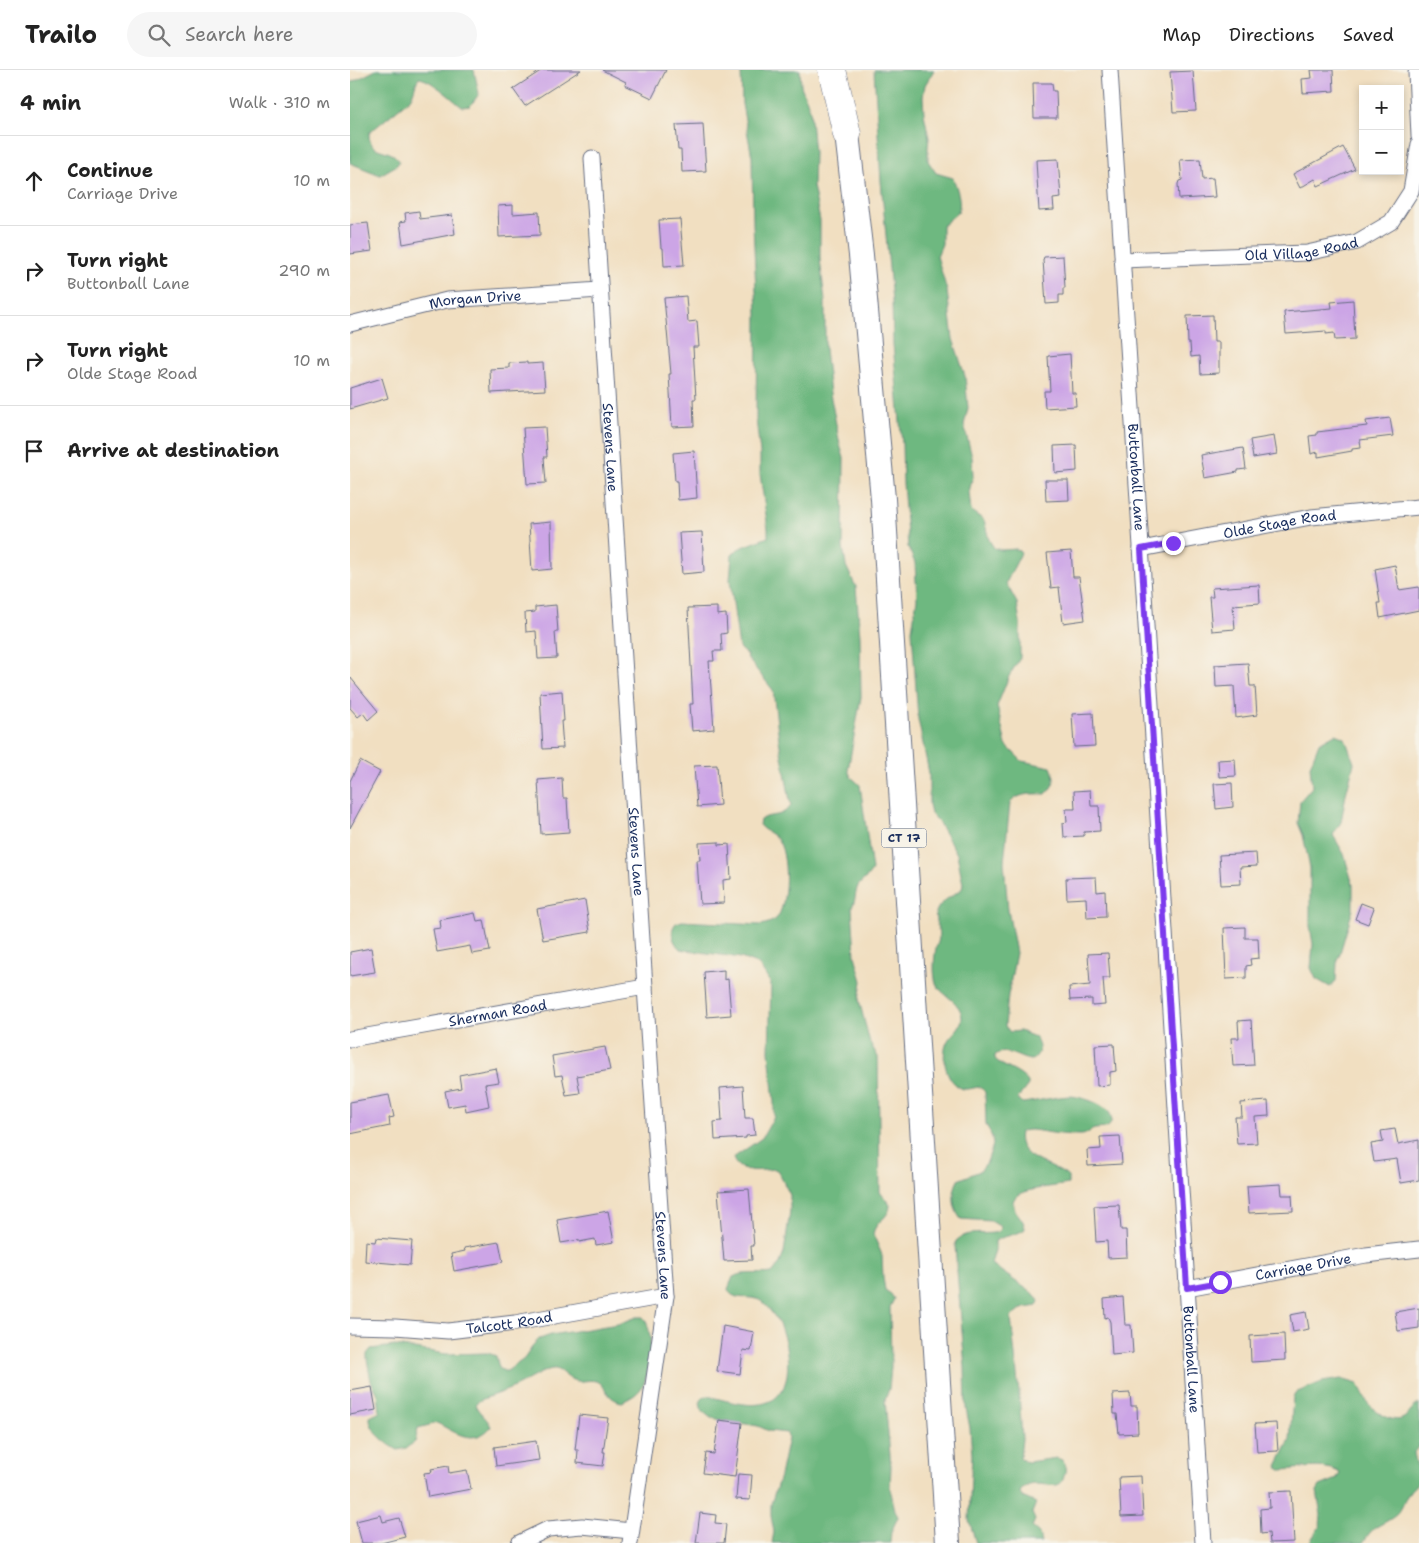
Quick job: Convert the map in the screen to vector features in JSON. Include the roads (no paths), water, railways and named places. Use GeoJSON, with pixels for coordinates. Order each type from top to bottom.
{"type":"FeatureCollection","features":[{"type":"Feature","properties":{"kind":"highway","name":"CT 17"},"geometry":{"type":"LineString","coordinates":[[832,70],[847,134]]}},
{"type":"Feature","properties":{"kind":"highway","name":"CT 17"},"geometry":{"type":"LineString","coordinates":[[847,134],[851,70]]}},
{"type":"Feature","properties":{"kind":"main road","name":"CT 17"},"geometry":{"type":"LineString","coordinates":[[847,134],[865,293],[883,499],[948,1543]]}},
{"type":"Feature","properties":{"kind":"street","name":"Buttonball Lane"},"geometry":{"type":"LineString","coordinates":[[1110,70],[1204,1543]]}},
{"type":"Feature","properties":{"kind":"street"},"geometry":{"type":"LineString","coordinates":[[1416,72],[1419,136]]}},
{"type":"Feature","properties":{"kind":"street","name":"Old Village Road"},"geometry":{"type":"LineString","coordinates":[[1122,260],[1308,253],[1357,242],[1391,222],[1411,191],[1419,144]]}},
{"type":"Feature","properties":{"kind":"street","name":"Stevens Lane"},"geometry":{"type":"LineString","coordinates":[[592,158],[644,987],[666,1296],[631,1537]]}},
{"type":"Feature","properties":{"kind":"street","name":"Morgan Drive"},"geometry":{"type":"LineString","coordinates":[[350,324],[447,300],[600,290]]}},
{"type":"Feature","properties":{"kind":"street","name":"Olde Stage Road"},"geometry":{"type":"LineString","coordinates":[[1141,549],[1311,517],[1419,507]]}},
{"type":"Feature","properties":{"kind":"street","name":"Sherman Road"},"geometry":{"type":"LineString","coordinates":[[350,1039],[644,987]]}},
{"type":"Feature","properties":{"kind":"street","name":"Carriage Drive"},"geometry":{"type":"LineString","coordinates":[[1187,1288],[1366,1255],[1419,1249]]}},
{"type":"Feature","properties":{"kind":"street","name":"Talcott Road"},"geometry":{"type":"LineString","coordinates":[[350,1326],[448,1331],[514,1323],[666,1296]]}},
{"type":"Feature","properties":{"kind":"street"},"geometry":{"type":"LineString","coordinates":[[519,1543],[548,1529],[582,1526],[631,1537]]}}]}
